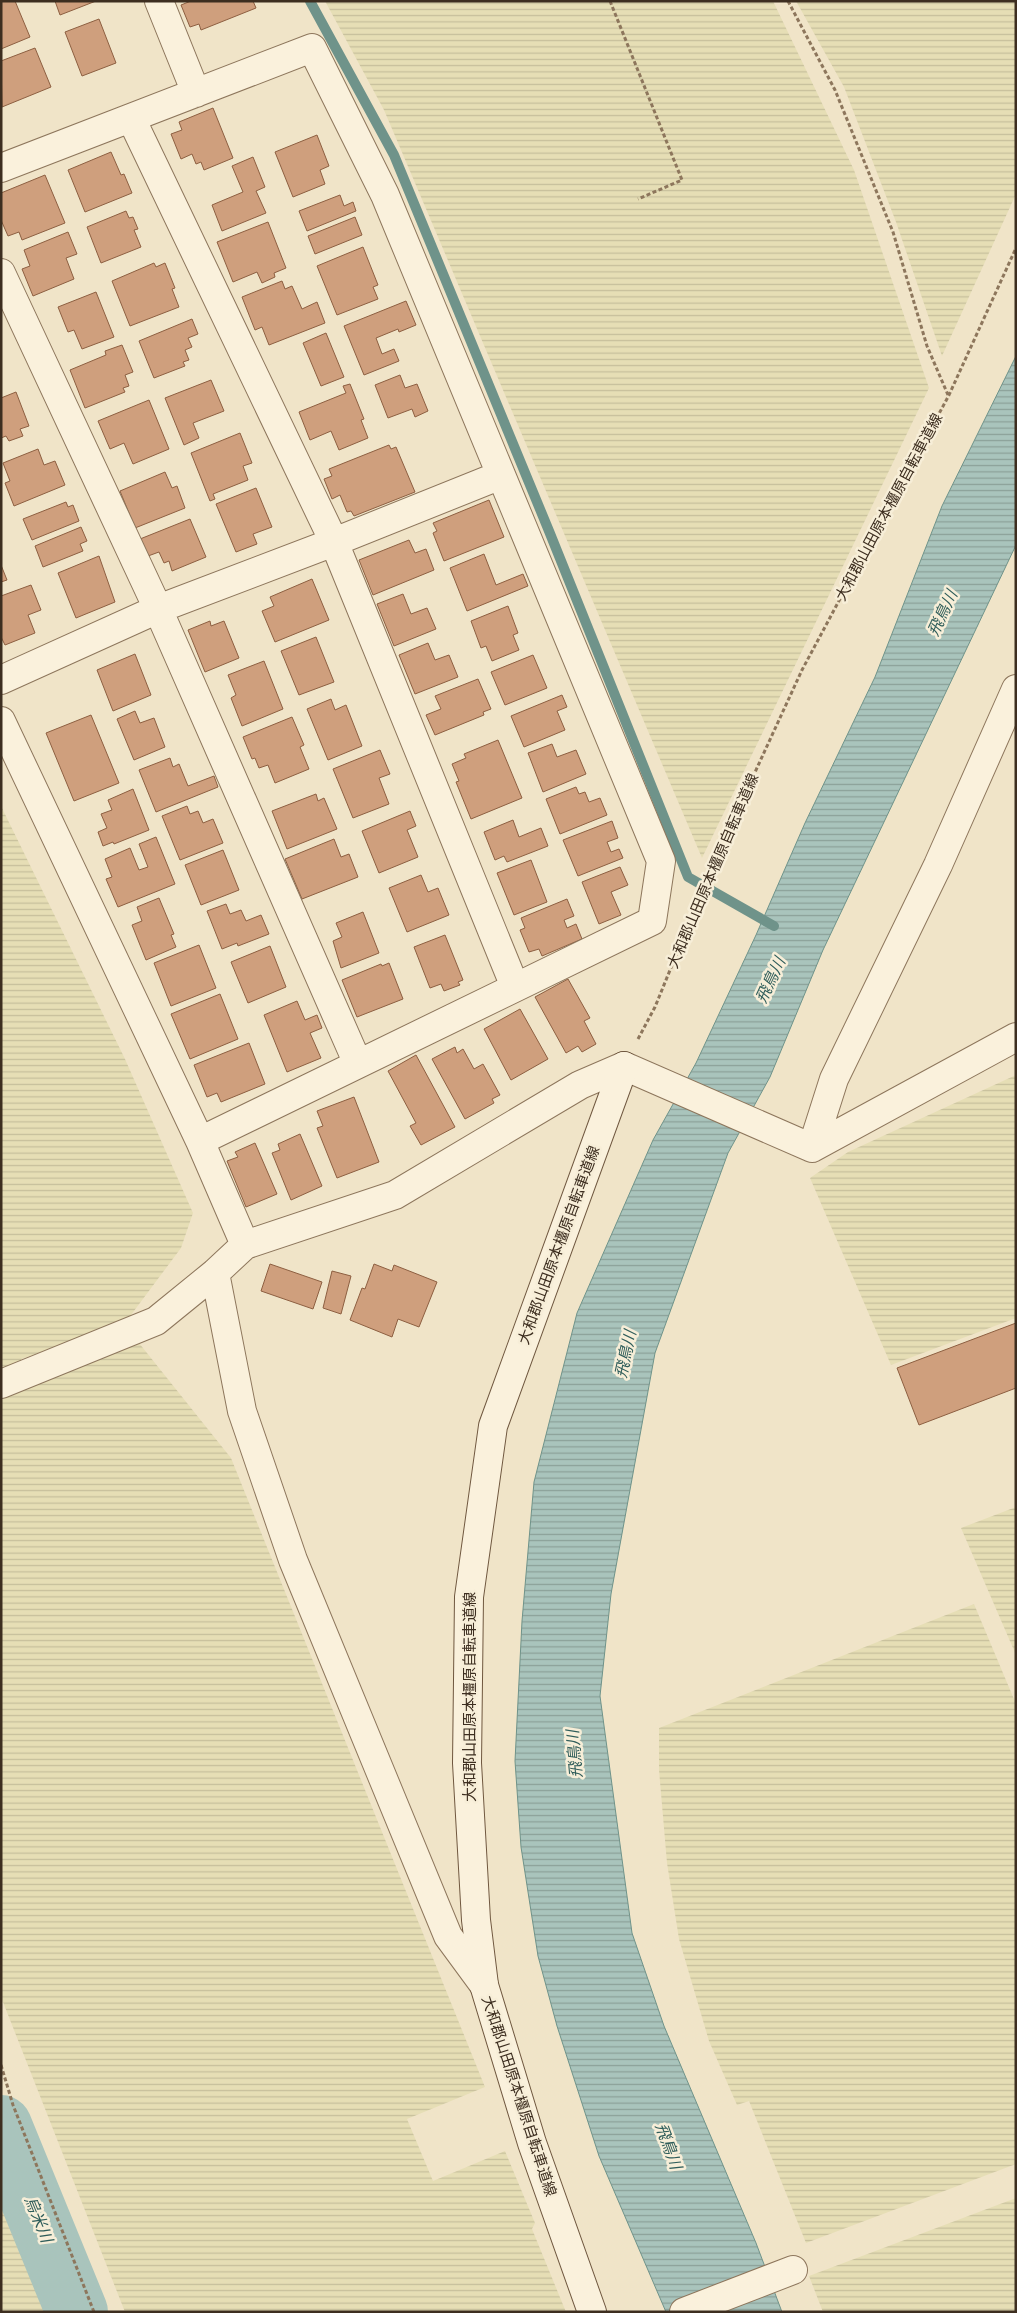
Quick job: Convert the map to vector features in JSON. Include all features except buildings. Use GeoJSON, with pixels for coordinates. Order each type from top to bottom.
{"type":"FeatureCollection","features":[{"type":"Feature","properties":{"kind":"street"},"geometry":{"type":"LineString","coordinates":[[158,1],[196,94]]}},
{"type":"Feature","properties":{"kind":"street"},"geometry":{"type":"LineString","coordinates":[[1,168],[312,48],[385,195],[661,861],[652,921],[200,1142]]}},
{"type":"Feature","properties":{"kind":"street"},"geometry":{"type":"LineString","coordinates":[[131,118],[334,542],[515,987]]}},
{"type":"Feature","properties":{"kind":"street"},"geometry":{"type":"LineString","coordinates":[[1,273],[158,609],[358,1064]]}},
{"type":"Feature","properties":{"kind":"street"},"geometry":{"type":"LineString","coordinates":[[1,680],[158,609],[334,542],[501,474]]}},
{"type":"Feature","properties":{"kind":"street"},"geometry":{"type":"LineString","coordinates":[[804,1145],[834,1079],[938,866],[1016,689]]}},
{"type":"Feature","properties":{"kind":"street"},"geometry":{"type":"LineString","coordinates":[[1,721],[200,1142],[245,1245]]}},
{"type":"Feature","properties":{"kind":"street"},"geometry":{"type":"LineString","coordinates":[[804,1145],[1016,1037]]}},
{"type":"Feature","properties":{"kind":"street"},"geometry":{"type":"LineString","coordinates":[[1,1384],[156,1321],[215,1273],[245,1245],[395,1195],[580,1085],[631,1068],[804,1145]]}},
{"type":"Feature","properties":{"kind":"street","name":"大和郡山田原本橿原自転車道線"},"geometry":{"type":"LineString","coordinates":[[592,2312],[532,2143],[484,1985],[476,1920],[467,1762],[469,1598],[493,1426],[631,1068]]}},
{"type":"Feature","properties":{"kind":"street"},"geometry":{"type":"LineString","coordinates":[[215,1273],[242,1411],[293,1560],[448,1936],[484,1985]]}},
{"type":"Feature","properties":{"kind":"street"},"geometry":{"type":"LineString","coordinates":[[684,2312],[787,2272]]}},
{"type":"Feature","properties":{"kind":"path"},"geometry":{"type":"LineString","coordinates":[[610,1],[682,180],[638,199]]}},
{"type":"Feature","properties":{"kind":"path"},"geometry":{"type":"LineString","coordinates":[[788,1],[835,90],[886,214],[927,346],[949,395]]}},
{"type":"Feature","properties":{"kind":"path","name":"大和郡山田原本橿原自転車道線"},"geometry":{"type":"LineString","coordinates":[[631,1068],[716,857],[802,670],[949,395],[1016,248]]}},
{"type":"Feature","properties":{"kind":"path"},"geometry":{"type":"LineString","coordinates":[[1,2065],[13,2105],[94,2312]]}},
{"type":"Feature","properties":{"kind":"shaded area"},"geometry":{"type":"Polygon","coordinates":[[[325,1],[773,1],[854,170],[929,388],[702,858],[384,110],[325,1]]]}},
{"type":"Feature","properties":{"kind":"shaded area"},"geometry":{"type":"Polygon","coordinates":[[[796,1],[1016,1],[1016,194],[942,356],[896,222],[844,87],[796,1]]]}},
{"type":"Feature","properties":{"kind":"shaded area"},"geometry":{"type":"Polygon","coordinates":[[[1,806],[125,1059],[193,1213],[181,1248],[125,1323],[21,1359],[23,1365],[1,1374],[1,806]]]}},
{"type":"Feature","properties":{"kind":"shaded area"},"geometry":{"type":"Polygon","coordinates":[[[1016,1075],[1016,1318],[891,1365],[810,1178],[848,1152],[1016,1075]]]}},
{"type":"Feature","properties":{"kind":"shaded area"},"geometry":{"type":"Polygon","coordinates":[[[139,1343],[231,1458],[485,2087],[407,2119],[433,2181],[505,2151],[535,2223],[532,2229],[566,2312],[125,2312],[1,1997],[1,1400],[20,1392],[18,1387],[139,1343]]]}},
{"type":"Feature","properties":{"kind":"shaded area"},"geometry":{"type":"Polygon","coordinates":[[[1016,1507],[1016,1655],[961,1528],[1016,1507]]]}},
{"type":"Feature","properties":{"kind":"shaded area"},"geometry":{"type":"Polygon","coordinates":[[[974,1604],[1016,1704],[1016,2164],[806,2243],[749,2101],[737,2105],[709,2041],[679,1939],[667,1863],[659,1770],[659,1728],[974,1604]]]}},
{"type":"Feature","properties":{"kind":"shaded area"},"geometry":{"type":"Polygon","coordinates":[[[1,2172],[55,2312],[1,2312],[1,2172]]]}},
{"type":"Feature","properties":{"kind":"shaded area"},"geometry":{"type":"Polygon","coordinates":[[[1016,2198],[1016,2312],[823,2312],[809,2276],[1016,2198]]]}},
{"type":"Feature","properties":{"kind":"water","name":"飛鳥川"},"geometry":{"type":"Polygon","coordinates":[[[1016,356],[1016,545],[823,950],[770,1077],[728,1153],[655,1353],[611,1594],[600,1696],[632,1933],[664,2026],[756,2243],[782,2312],[666,2312],[599,2156],[557,2026],[538,1956],[521,1847],[515,1761],[522,1621],[534,1482],[577,1313],[653,1140],[696,1063],[756,935],[805,823],[875,677],[942,506],[1016,356]]]}},
{"type":"Feature","properties":{"kind":"waterway"},"geometry":{"type":"LineString","coordinates":[[310,1],[394,155],[549,531],[688,877],[774,926]]}},
{"type":"Feature","properties":{"kind":"waterway","name":"烏米川"},"geometry":{"type":"LineString","coordinates":[[1,2126],[77,2312]]}}]}
